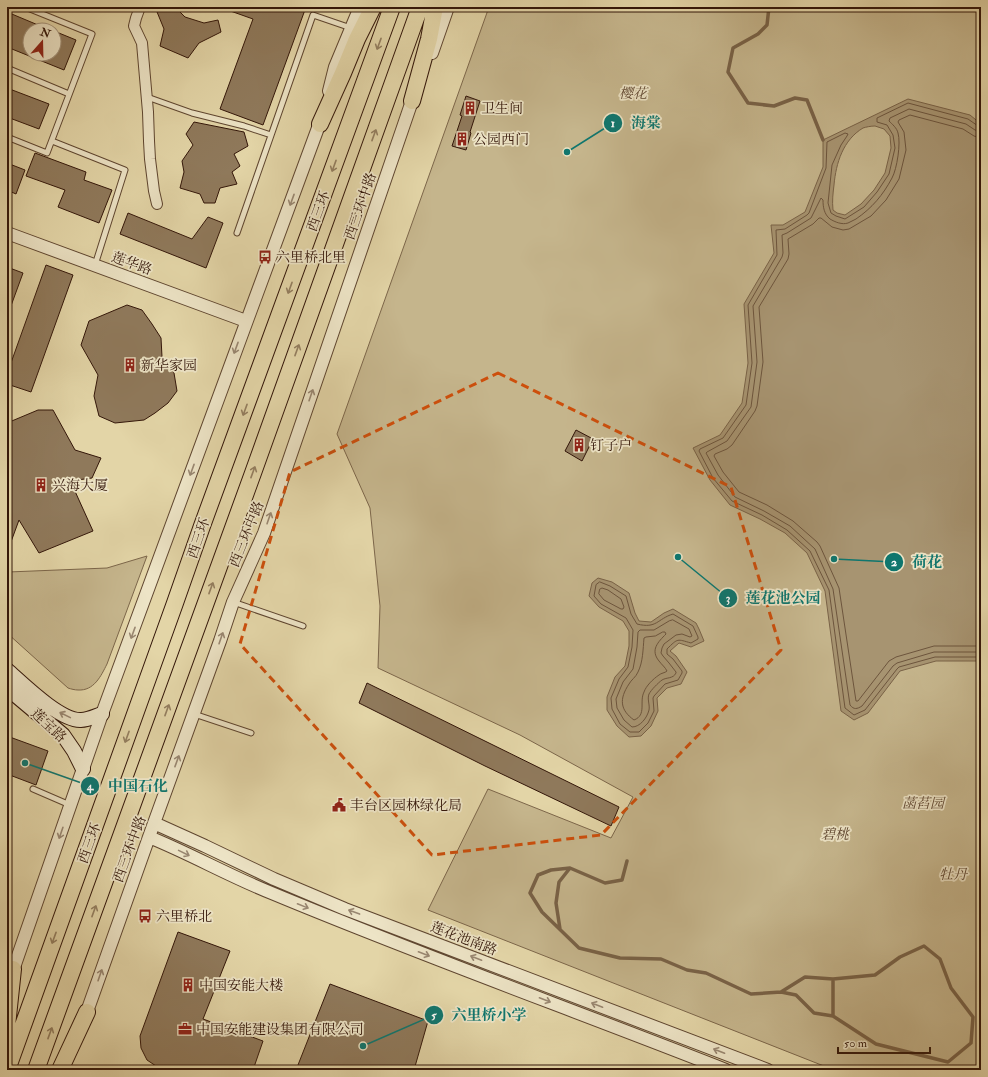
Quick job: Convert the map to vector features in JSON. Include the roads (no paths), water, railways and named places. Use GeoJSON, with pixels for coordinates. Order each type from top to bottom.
{"type":"FeatureCollection","features":[{"type":"Feature","properties":{"kind":"highway"},"geometry":{"type":"LineString","coordinates":[[320,124],[357,39],[373,7]]}},
{"type":"Feature","properties":{"kind":"highway","name":"西三环"},"geometry":{"type":"LineString","coordinates":[[7,1070],[202,526],[392,7]]}},
{"type":"Feature","properties":{"kind":"highway","name":"西三环"},"geometry":{"type":"LineString","coordinates":[[36,1070],[256,465],[420,7]]}},
{"type":"Feature","properties":{"kind":"highway"},"geometry":{"type":"LineString","coordinates":[[412,101],[429,39],[435,7]]}},
{"type":"Feature","properties":{"kind":"highway"},"geometry":{"type":"LineString","coordinates":[[7,1026],[13,970]]}},
{"type":"Feature","properties":{"kind":"highway"},"geometry":{"type":"LineString","coordinates":[[60,1070],[87,1012]]}},
{"type":"Feature","properties":{"kind":"main road","name":"莲宝路"},"geometry":{"type":"LineString","coordinates":[[7,670],[43,701],[66,716],[73,719],[82,720],[102,714]]}},
{"type":"Feature","properties":{"kind":"main road","name":"莲宝路"},"geometry":{"type":"LineString","coordinates":[[7,688],[63,735],[74,751],[83,769]]}},
{"type":"Feature","properties":{"kind":"street"},"geometry":{"type":"LineString","coordinates":[[140,7],[134,26],[142,43],[151,166],[157,204]]}},
{"type":"Feature","properties":{"kind":"street"},"geometry":{"type":"LineString","coordinates":[[7,986],[102,714],[320,124],[335,68],[360,7]]}},
{"type":"Feature","properties":{"kind":"street","name":"西三环中路"},"geometry":{"type":"LineString","coordinates":[[68,1070],[149,837],[234,602],[264,533],[412,101],[423,77],[448,7]]}},
{"type":"Feature","properties":{"kind":"street","name":"莲华路"},"geometry":{"type":"LineString","coordinates":[[7,233],[246,321]]}},
{"type":"Feature","properties":{"kind":"street","name":"莲花池南路"},"geometry":{"type":"LineString","coordinates":[[154,823],[262,874],[345,909],[768,1070]]}},
{"type":"Feature","properties":{"kind":"street","name":"莲花池南路"},"geometry":{"type":"LineString","coordinates":[[149,837],[273,894],[726,1070]]}},
{"type":"Feature","properties":{"kind":"lane"},"geometry":{"type":"LineString","coordinates":[[7,138],[47,153],[92,34],[25,7]]}},
{"type":"Feature","properties":{"kind":"lane"},"geometry":{"type":"LineString","coordinates":[[236,233],[313,15],[351,28]]}},
{"type":"Feature","properties":{"kind":"lane"},"geometry":{"type":"LineString","coordinates":[[7,68],[69,94]]}},
{"type":"Feature","properties":{"kind":"lane"},"geometry":{"type":"LineString","coordinates":[[147,97],[192,113],[244,126],[271,135]]}},
{"type":"Feature","properties":{"kind":"lane"},"geometry":{"type":"LineString","coordinates":[[52,141],[125,170],[95,265]]}},
{"type":"Feature","properties":{"kind":"lane"},"geometry":{"type":"LineString","coordinates":[[234,602],[303,626]]}},
{"type":"Feature","properties":{"kind":"lane"},"geometry":{"type":"LineString","coordinates":[[194,714],[252,733]]}},
{"type":"Feature","properties":{"kind":"lane"},"geometry":{"type":"LineString","coordinates":[[33,788],[71,805]]}},
{"type":"Feature","properties":{"kind":"water"},"geometry":{"type":"Polygon","coordinates":[[[908,99],[970,115],[981,124],[981,661],[936,661],[900,671],[868,713],[854,720],[841,711],[825,591],[807,553],[785,533],[730,505],[710,480],[693,448],[720,435],[742,403],[748,363],[744,304],[774,253],[771,225],[783,225],[805,212],[823,167],[823,140],[908,99]],[[875,126],[863,128],[850,139],[842,153],[835,177],[833,194],[833,210],[837,213],[845,215],[861,204],[874,190],[885,173],[891,148],[890,136],[884,129],[875,126]]]}},
{"type":"Feature","properties":{"kind":"water"},"geometry":{"type":"Polygon","coordinates":[[[598,578],[612,582],[629,593],[639,621],[651,622],[673,609],[696,623],[704,641],[691,647],[679,643],[670,651],[676,656],[687,672],[681,684],[667,688],[657,698],[658,711],[651,726],[641,736],[629,737],[617,726],[607,710],[607,697],[615,677],[625,666],[629,646],[629,631],[623,621],[599,607],[589,596],[592,583],[598,578]]]}},
{"type":"Feature","properties":{"kind":"waterway"},"geometry":{"type":"LineString","coordinates":[[769,7],[767,25],[758,34],[733,48],[728,72],[748,103],[774,106],[795,98],[807,100],[823,140]]}},
{"type":"Feature","properties":{"kind":"waterway"},"geometry":{"type":"LineString","coordinates":[[627,861],[622,880],[605,883],[570,868],[551,870],[538,875],[530,893],[542,912],[579,948],[620,958],[661,959],[687,970],[706,973],[751,994],[781,992],[805,977],[833,979]]}},
{"type":"Feature","properties":{"kind":"waterway"},"geometry":{"type":"LineString","coordinates":[[560,929],[556,903],[559,882],[570,868]]}},
{"type":"Feature","properties":{"kind":"waterway"},"geometry":{"type":"LineString","coordinates":[[781,992],[796,995],[814,1013],[833,1016],[876,1044],[948,1062],[971,1043],[973,1017],[951,988],[940,959],[924,946],[900,957],[875,975],[833,979],[833,1016]]}},
{"type":"Feature","properties":{"kind":"place","name":"卫生间"},"geometry":{"type":"Point","coordinates":[470,108]}},
{"type":"Feature","properties":{"kind":"place","name":"公园西门"},"geometry":{"type":"Point","coordinates":[462,139]}},
{"type":"Feature","properties":{"kind":"place","name":"海棠"},"geometry":{"type":"Point","coordinates":[567,152]}},
{"type":"Feature","properties":{"kind":"place","name":"六里桥北里"},"geometry":{"type":"Point","coordinates":[265,257]}},
{"type":"Feature","properties":{"kind":"place","name":"新华家园"},"geometry":{"type":"Point","coordinates":[130,365]}},
{"type":"Feature","properties":{"kind":"place","name":"钉子户"},"geometry":{"type":"Point","coordinates":[579,445]}},
{"type":"Feature","properties":{"kind":"place","name":"兴海大厦"},"geometry":{"type":"Point","coordinates":[41,485]}},
{"type":"Feature","properties":{"kind":"place","name":"莲花池公园"},"geometry":{"type":"Point","coordinates":[678,557]}},
{"type":"Feature","properties":{"kind":"place","name":"荷花"},"geometry":{"type":"Point","coordinates":[834,559]}},
{"type":"Feature","properties":{"kind":"place","name":"中国石化"},"geometry":{"type":"Point","coordinates":[25,763]}},
{"type":"Feature","properties":{"kind":"place","name":"丰台区园林绿化局"},"geometry":{"type":"Point","coordinates":[339,805]}},
{"type":"Feature","properties":{"kind":"place","name":"六里桥北"},"geometry":{"type":"Point","coordinates":[145,916]}},
{"type":"Feature","properties":{"kind":"place","name":"中国安能大楼"},"geometry":{"type":"Point","coordinates":[188,985]}},
{"type":"Feature","properties":{"kind":"place","name":"中国安能建设集团有限公司"},"geometry":{"type":"Point","coordinates":[185,1029]}},
{"type":"Feature","properties":{"kind":"place","name":"六里桥小学"},"geometry":{"type":"Point","coordinates":[363,1046]}},
{"type":"Feature","properties":{"kind":"park label","name":"樱花"},"geometry":{"type":"Point","coordinates":[633,93]}},
{"type":"Feature","properties":{"kind":"park label","name":"菡萏园"},"geometry":{"type":"Point","coordinates":[923,803]}},
{"type":"Feature","properties":{"kind":"park label","name":"碧桃"},"geometry":{"type":"Point","coordinates":[835,834]}},
{"type":"Feature","properties":{"kind":"park label","name":"牡丹"},"geometry":{"type":"Point","coordinates":[953,874]}}]}
